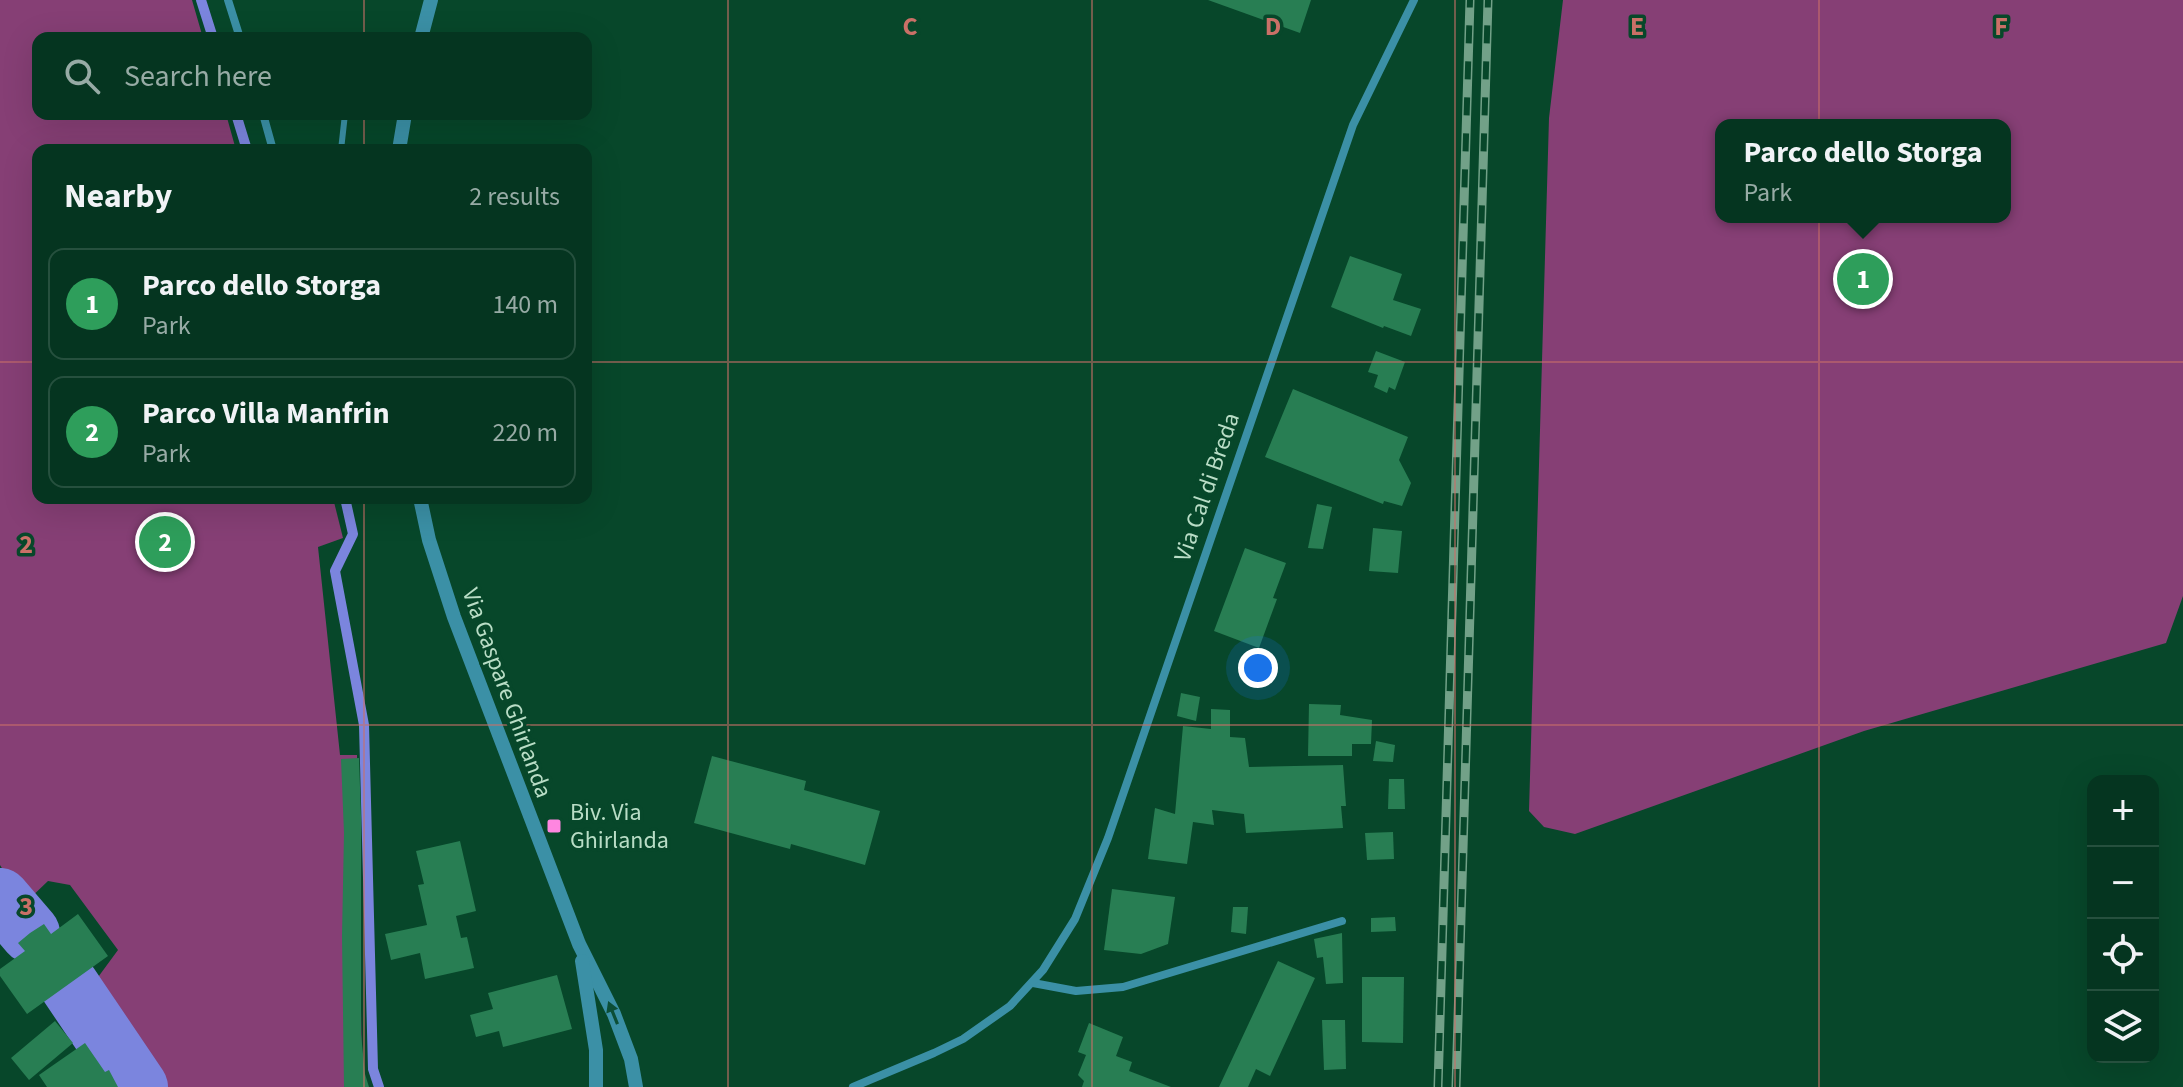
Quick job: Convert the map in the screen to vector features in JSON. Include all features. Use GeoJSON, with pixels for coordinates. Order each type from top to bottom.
{"type":"FeatureCollection","features":[{"type":"Feature","properties":{"kind":"street"},"geometry":{"type":"LineString","coordinates":[[228,0],[238,32]]}},
{"type":"Feature","properties":{"kind":"street"},"geometry":{"type":"LineString","coordinates":[[423,32],[431,0]]}},
{"type":"Feature","properties":{"kind":"street","name":"Via Cal di Breda"},"geometry":{"type":"LineString","coordinates":[[853,1087],[963,1039],[1010,1006],[1033,983],[1075,919],[1108,838],[1353,125],[1414,0]]}},
{"type":"Feature","properties":{"kind":"street"},"geometry":{"type":"LineString","coordinates":[[265,120],[271,144]]}},
{"type":"Feature","properties":{"kind":"street"},"geometry":{"type":"LineString","coordinates":[[400,144],[404,120]]}},
{"type":"Feature","properties":{"kind":"street","name":"Via Gaspare Ghirlanda"},"geometry":{"type":"LineString","coordinates":[[421,504],[429,540],[454,617],[579,944]]}},
{"type":"Feature","properties":{"kind":"street"},"geometry":{"type":"LineString","coordinates":[[1033,983],[1076,991],[1123,987],[1342,921]]}},
{"type":"Feature","properties":{"kind":"street"},"geometry":{"type":"LineString","coordinates":[[579,944],[596,1050],[596,1087]]}},
{"type":"Feature","properties":{"kind":"street"},"geometry":{"type":"LineString","coordinates":[[579,944],[614,1014],[631,1059],[636,1087]]}},
{"type":"Feature","properties":{"kind":"lane"},"geometry":{"type":"LineString","coordinates":[[342,144],[344,120]]}},
{"type":"Feature","properties":{"kind":"shaded area"},"geometry":{"type":"Polygon","coordinates":[[[0,0],[192,0],[201,32],[32,32],[32,120],[228,120],[234,144],[32,144],[32,504],[334,504],[343,538],[318,547],[340,755],[357,755],[362,1073],[367,1087],[151,1087],[93,984],[118,950],[70,885],[48,881],[24,904],[0,865],[0,0]]]}},
{"type":"Feature","properties":{"kind":"shaded area"},"geometry":{"type":"Polygon","coordinates":[[[1563,0],[2183,0],[2183,596],[2166,643],[1864,731],[1575,834],[1544,827],[1529,811],[1549,118],[1563,0]]]}},
{"type":"Feature","properties":{"kind":"building"},"geometry":{"type":"Polygon","coordinates":[[[1208,0],[1311,0],[1300,33],[1208,0]]]}},
{"type":"Feature","properties":{"kind":"building"},"geometry":{"type":"Polygon","coordinates":[[[1350,256],[1402,274],[1393,300],[1421,309],[1411,336],[1331,307],[1350,256]]]}},
{"type":"Feature","properties":{"kind":"building"},"geometry":{"type":"Polygon","coordinates":[[[1376,351],[1405,362],[1395,390],[1389,387],[1387,393],[1374,387],[1378,375],[1368,372],[1376,351]]]}},
{"type":"Feature","properties":{"kind":"building"},"geometry":{"type":"Polygon","coordinates":[[[1293,389],[1408,437],[1399,460],[1411,483],[1402,506],[1384,501],[1383,504],[1265,457],[1293,389]]]}},
{"type":"Feature","properties":{"kind":"building"},"geometry":{"type":"Polygon","coordinates":[[[1317,504],[1332,507],[1323,549],[1308,548],[1317,504]]]}},
{"type":"Feature","properties":{"kind":"building"},"geometry":{"type":"Polygon","coordinates":[[[1373,528],[1402,531],[1398,573],[1369,571],[1373,528]]]}},
{"type":"Feature","properties":{"kind":"building"},"geometry":{"type":"Polygon","coordinates":[[[1245,548],[1286,563],[1259,648],[1214,631],[1245,548]]]}},
{"type":"Feature","properties":{"kind":"building"},"geometry":{"type":"Polygon","coordinates":[[[1181,693],[1200,697],[1196,721],[1177,716],[1181,693]]]}},
{"type":"Feature","properties":{"kind":"building"},"geometry":{"type":"Polygon","coordinates":[[[1309,704],[1341,705],[1340,715],[1372,720],[1371,744],[1352,744],[1352,756],[1308,756],[1309,704]]]}},
{"type":"Feature","properties":{"kind":"building"},"geometry":{"type":"Polygon","coordinates":[[[1211,709],[1230,710],[1230,737],[1245,738],[1249,767],[1343,765],[1346,806],[1341,806],[1343,828],[1246,833],[1244,814],[1212,810],[1214,825],[1193,822],[1187,864],[1148,859],[1155,808],[1175,814],[1183,726],[1211,729],[1211,709]]]}},
{"type":"Feature","properties":{"kind":"building"},"geometry":{"type":"Polygon","coordinates":[[[1376,741],[1395,745],[1393,762],[1373,761],[1376,741]]]}},
{"type":"Feature","properties":{"kind":"building"},"geometry":{"type":"Polygon","coordinates":[[[712,756],[806,781],[804,790],[880,811],[865,865],[791,844],[790,849],[694,823],[712,756]]]}},
{"type":"Feature","properties":{"kind":"building"},"geometry":{"type":"Polygon","coordinates":[[[359,758],[361,1034],[369,1087],[344,1087],[341,759],[359,758]]]}},
{"type":"Feature","properties":{"kind":"building"},"geometry":{"type":"Polygon","coordinates":[[[1389,779],[1404,779],[1405,809],[1388,809],[1389,779]]]}},
{"type":"Feature","properties":{"kind":"building"},"geometry":{"type":"Polygon","coordinates":[[[1393,832],[1394,859],[1367,860],[1365,833],[1393,832]]]}},
{"type":"Feature","properties":{"kind":"building"},"geometry":{"type":"Polygon","coordinates":[[[460,841],[476,911],[456,916],[461,938],[467,937],[474,968],[425,979],[420,953],[391,960],[385,934],[427,925],[418,885],[424,884],[416,851],[460,841]]]}},
{"type":"Feature","properties":{"kind":"building"},"geometry":{"type":"Polygon","coordinates":[[[1112,889],[1175,897],[1168,944],[1141,954],[1104,950],[1112,889]]]}},
{"type":"Feature","properties":{"kind":"building"},"geometry":{"type":"Polygon","coordinates":[[[1233,907],[1248,907],[1246,934],[1231,932],[1233,907]]]}},
{"type":"Feature","properties":{"kind":"building"},"geometry":{"type":"Polygon","coordinates":[[[78,914],[108,956],[27,1014],[0,976],[0,969],[25,951],[18,943],[30,933],[44,924],[51,934],[78,914]]]}},
{"type":"Feature","properties":{"kind":"building"},"geometry":{"type":"Polygon","coordinates":[[[1395,917],[1396,931],[1371,932],[1371,918],[1395,917]]]}},
{"type":"Feature","properties":{"kind":"building"},"geometry":{"type":"Polygon","coordinates":[[[1342,933],[1343,983],[1326,984],[1323,957],[1317,958],[1314,939],[1342,933]]]}},
{"type":"Feature","properties":{"kind":"building"},"geometry":{"type":"Polygon","coordinates":[[[1278,961],[1315,978],[1270,1076],[1256,1069],[1248,1087],[1219,1087],[1278,961]]]}},
{"type":"Feature","properties":{"kind":"building"},"geometry":{"type":"Polygon","coordinates":[[[557,975],[572,1029],[503,1047],[499,1031],[476,1037],[470,1015],[493,1009],[488,993],[557,975]]]}},
{"type":"Feature","properties":{"kind":"building"},"geometry":{"type":"Polygon","coordinates":[[[1362,977],[1404,977],[1403,1043],[1362,1042],[1362,977]]]}},
{"type":"Feature","properties":{"kind":"building"},"geometry":{"type":"Polygon","coordinates":[[[1322,1020],[1345,1020],[1346,1069],[1324,1070],[1322,1020]]]}},
{"type":"Feature","properties":{"kind":"building"},"geometry":{"type":"Polygon","coordinates":[[[55,1021],[73,1043],[29,1080],[11,1058],[55,1021]]]}},
{"type":"Feature","properties":{"kind":"building"},"geometry":{"type":"Polygon","coordinates":[[[1089,1023],[1123,1037],[1116,1056],[1132,1062],[1129,1071],[1171,1087],[1082,1087],[1084,1081],[1078,1075],[1086,1055],[1078,1052],[1089,1023]]]}},
{"type":"Feature","properties":{"kind":"building"},"geometry":{"type":"Polygon","coordinates":[[[85,1043],[105,1072],[109,1070],[118,1087],[47,1087],[39,1075],[85,1043]]]}},
{"type":"Feature","properties":{"kind":"waterway"},"geometry":{"type":"LineString","coordinates":[[201,0],[211,32]]}},
{"type":"Feature","properties":{"kind":"waterway"},"geometry":{"type":"LineString","coordinates":[[238,120],[245,144]]}},
{"type":"Feature","properties":{"kind":"waterway"},"geometry":{"type":"LineString","coordinates":[[346,504],[353,534],[335,571],[364,725],[373,1069],[379,1087]]}},
{"type":"Feature","properties":{"kind":"waterway"},"geometry":{"type":"LineString","coordinates":[[0,898],[30,933]]}},
{"type":"Feature","properties":{"kind":"waterway"},"geometry":{"type":"LineString","coordinates":[[69,985],[138,1087]]}},
{"type":"Feature","properties":{"kind":"railway"},"geometry":{"type":"LineString","coordinates":[[1438,1087],[1470,0]]}},
{"type":"Feature","properties":{"kind":"railway"},"geometry":{"type":"LineString","coordinates":[[1456,1087],[1488,0]]}},
{"type":"Feature","properties":{"kind":"place","name":"Parco dello Storga"},"geometry":{"type":"Point","coordinates":[1863,279]}},
{"type":"Feature","properties":{"kind":"place","name":"Parco Villa Manfrin"},"geometry":{"type":"Point","coordinates":[165,542]}},
{"type":"Feature","properties":{"kind":"place","name":"Biv. Via Ghirlanda"},"geometry":{"type":"Point","coordinates":[554,826]}}]}
